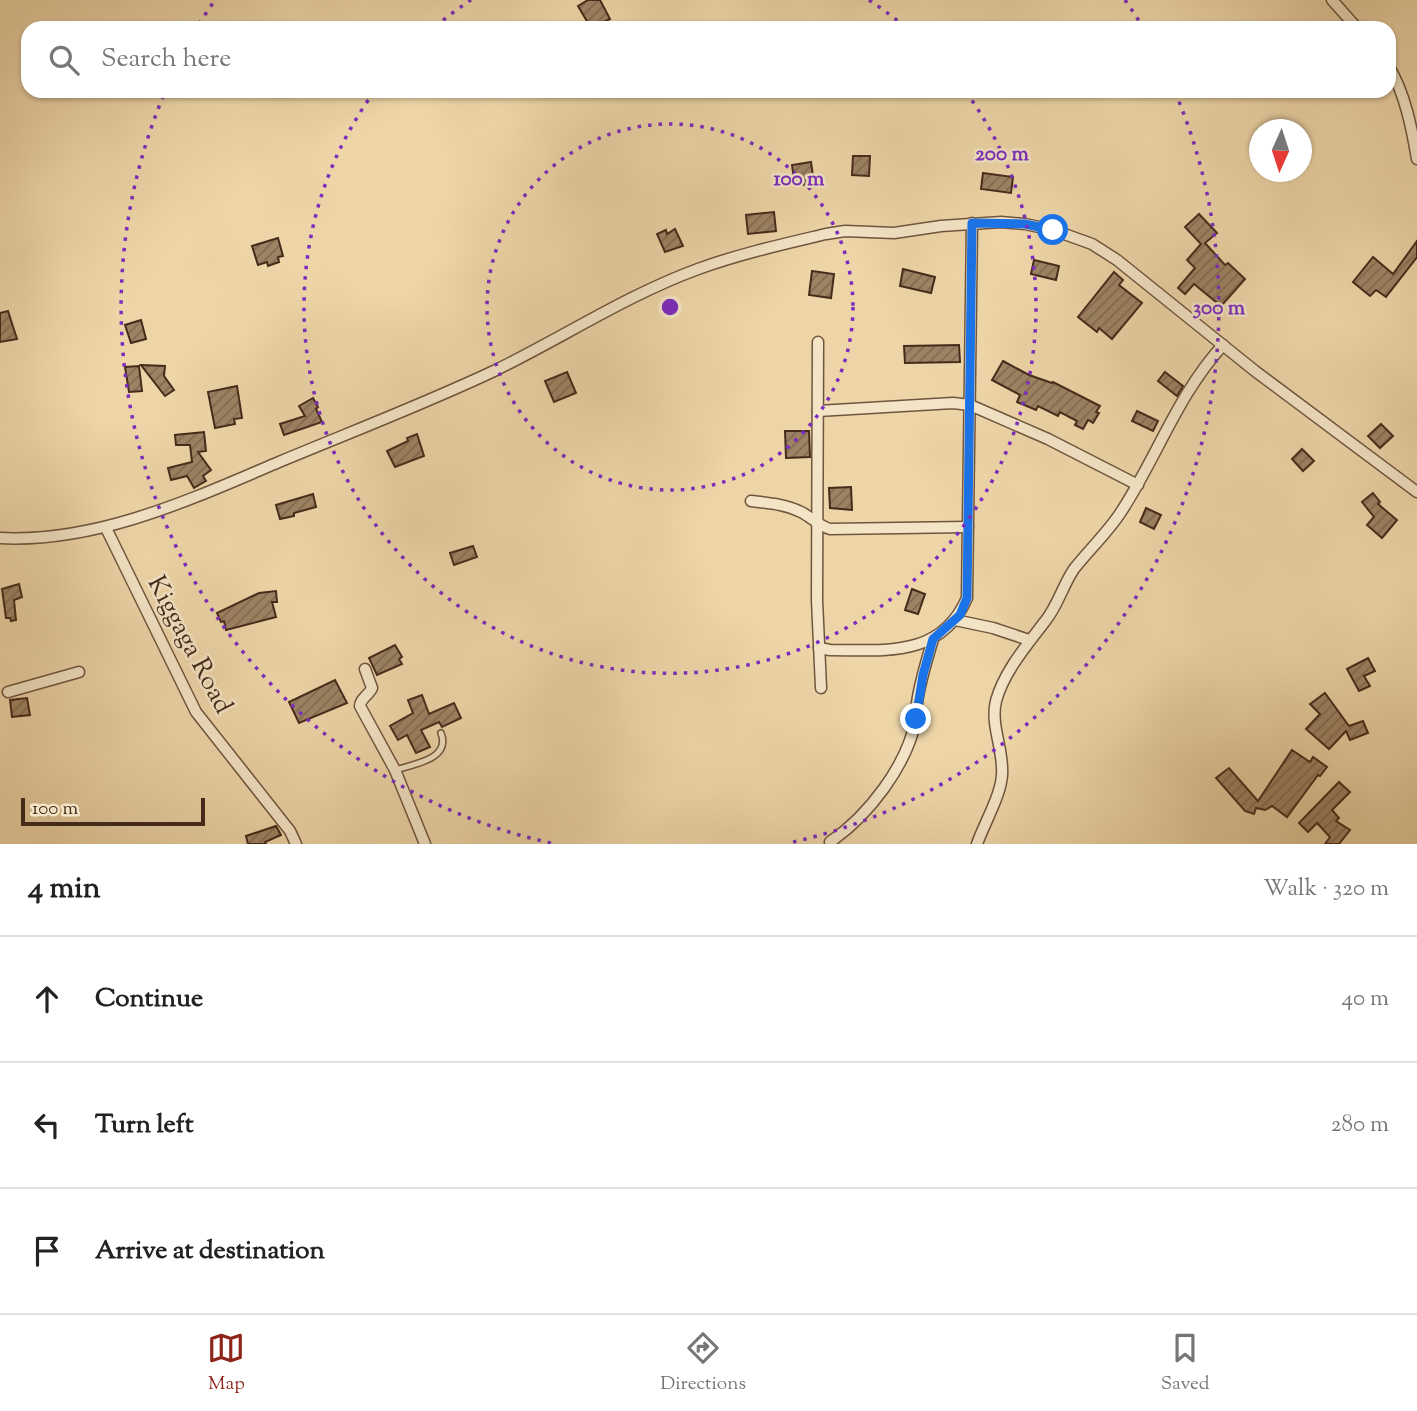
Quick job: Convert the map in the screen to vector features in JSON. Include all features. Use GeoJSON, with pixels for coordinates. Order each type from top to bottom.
{"type":"FeatureCollection","features":[{"type":"Feature","properties":{"kind":"street"},"geometry":{"type":"LineString","coordinates":[[1332,0],[1351,21]]}},
{"type":"Feature","properties":{"kind":"street"},"geometry":{"type":"LineString","coordinates":[[1396,79],[1417,159]]}},
{"type":"Feature","properties":{"kind":"street"},"geometry":{"type":"LineString","coordinates":[[819,648],[906,649],[933,639],[960,615],[967,598],[972,223]]}},
{"type":"Feature","properties":{"kind":"street"},"geometry":{"type":"LineString","coordinates":[[0,538],[47,536],[106,528],[222,486],[450,391],[626,301],[698,269],[826,234],[845,231],[894,233],[972,223],[1025,224],[1053,230],[1092,244],[1117,260],[1223,345],[1412,489],[1417,476]]}},
{"type":"Feature","properties":{"kind":"street"},"geometry":{"type":"LineString","coordinates":[[818,342],[817,522],[821,688]]}},
{"type":"Feature","properties":{"kind":"street"},"geometry":{"type":"LineString","coordinates":[[977,844],[1002,777],[1001,750],[995,719],[996,701],[1007,677],[1029,640],[1048,618],[1072,572],[1118,516],[1138,485],[1178,405],[1204,365],[1223,345]]}},
{"type":"Feature","properties":{"kind":"street"},"geometry":{"type":"LineString","coordinates":[[818,411],[953,402],[970,405],[1048,439],[1138,485]]}},
{"type":"Feature","properties":{"kind":"street"},"geometry":{"type":"LineString","coordinates":[[751,501],[782,504],[830,529],[968,527]]}},
{"type":"Feature","properties":{"kind":"street","name":"Kiggaga Road"},"geometry":{"type":"LineString","coordinates":[[106,528],[196,712],[290,831],[296,844]]}},
{"type":"Feature","properties":{"kind":"street"},"geometry":{"type":"LineString","coordinates":[[955,620],[993,628],[1029,640]]}},
{"type":"Feature","properties":{"kind":"street"},"geometry":{"type":"LineString","coordinates":[[830,842],[846,831],[894,774],[916,719],[919,694],[933,639]]}},
{"type":"Feature","properties":{"kind":"street"},"geometry":{"type":"LineString","coordinates":[[365,669],[372,688],[360,706],[395,770],[425,844]]}},
{"type":"Feature","properties":{"kind":"street"},"geometry":{"type":"LineString","coordinates":[[8,692],[79,673]]}},
{"type":"Feature","properties":{"kind":"lane"},"geometry":{"type":"LineString","coordinates":[[395,770],[431,758],[442,750],[445,742],[441,733]]}},
{"type":"Feature","properties":{"kind":"building"},"geometry":{"type":"Polygon","coordinates":[[[588,0],[600,0],[610,19],[587,21],[578,6],[588,0]]]}},
{"type":"Feature","properties":{"kind":"building"},"geometry":{"type":"Polygon","coordinates":[[[853,156],[870,156],[869,176],[852,175],[853,156]]]}},
{"type":"Feature","properties":{"kind":"building"},"geometry":{"type":"Polygon","coordinates":[[[811,162],[814,183],[795,186],[792,165],[811,162]]]}},
{"type":"Feature","properties":{"kind":"building"},"geometry":{"type":"Polygon","coordinates":[[[983,173],[1013,177],[1011,193],[981,189],[983,173]]]}},
{"type":"Feature","properties":{"kind":"building"},"geometry":{"type":"Polygon","coordinates":[[[774,212],[776,231],[748,234],[746,215],[774,212]]]}},
{"type":"Feature","properties":{"kind":"building"},"geometry":{"type":"Polygon","coordinates":[[[1199,214],[1217,233],[1205,243],[1225,265],[1228,263],[1245,279],[1221,306],[1194,284],[1185,294],[1178,288],[1195,268],[1187,260],[1201,244],[1185,227],[1199,214]]]}},
{"type":"Feature","properties":{"kind":"building"},"geometry":{"type":"Polygon","coordinates":[[[675,229],[683,246],[665,252],[657,234],[666,230],[667,234],[675,229]]]}},
{"type":"Feature","properties":{"kind":"building"},"geometry":{"type":"Polygon","coordinates":[[[278,238],[283,256],[278,257],[279,262],[268,266],[267,262],[258,265],[252,246],[278,238]]]}},
{"type":"Feature","properties":{"kind":"building"},"geometry":{"type":"Polygon","coordinates":[[[1417,241],[1417,257],[1386,297],[1376,290],[1370,296],[1353,282],[1373,257],[1393,274],[1417,241]]]}},
{"type":"Feature","properties":{"kind":"building"},"geometry":{"type":"Polygon","coordinates":[[[1034,260],[1059,266],[1056,280],[1031,274],[1034,260]]]}},
{"type":"Feature","properties":{"kind":"building"},"geometry":{"type":"Polygon","coordinates":[[[903,269],[935,277],[931,293],[900,286],[903,269]]]}},
{"type":"Feature","properties":{"kind":"building"},"geometry":{"type":"Polygon","coordinates":[[[812,271],[834,274],[831,298],[809,295],[812,271]]]}},
{"type":"Feature","properties":{"kind":"building"},"geometry":{"type":"Polygon","coordinates":[[[1114,272],[1123,280],[1119,285],[1142,303],[1112,339],[1099,328],[1097,332],[1078,317],[1114,272]]]}},
{"type":"Feature","properties":{"kind":"building"},"geometry":{"type":"Polygon","coordinates":[[[8,311],[17,339],[0,342],[0,313],[8,311]]]}},
{"type":"Feature","properties":{"kind":"building"},"geometry":{"type":"Polygon","coordinates":[[[141,320],[146,339],[131,343],[125,325],[141,320]]]}},
{"type":"Feature","properties":{"kind":"building"},"geometry":{"type":"Polygon","coordinates":[[[959,345],[960,362],[905,363],[904,346],[959,345]]]}},
{"type":"Feature","properties":{"kind":"building"},"geometry":{"type":"Polygon","coordinates":[[[1003,361],[1100,406],[1093,423],[1088,420],[1083,429],[1075,425],[1077,421],[1060,412],[1058,416],[1038,406],[1036,410],[1017,402],[1020,395],[992,380],[1003,361]]]}},
{"type":"Feature","properties":{"kind":"building"},"geometry":{"type":"Polygon","coordinates":[[[141,365],[165,366],[164,376],[174,390],[165,396],[141,365]]]}},
{"type":"Feature","properties":{"kind":"building"},"geometry":{"type":"Polygon","coordinates":[[[139,366],[142,391],[129,392],[125,367],[139,366]]]}},
{"type":"Feature","properties":{"kind":"building"},"geometry":{"type":"Polygon","coordinates":[[[567,372],[576,393],[554,402],[545,381],[567,372]]]}},
{"type":"Feature","properties":{"kind":"building"},"geometry":{"type":"Polygon","coordinates":[[[1165,372],[1183,386],[1177,396],[1158,381],[1165,372]]]}},
{"type":"Feature","properties":{"kind":"building"},"geometry":{"type":"Polygon","coordinates":[[[237,386],[242,418],[234,419],[235,424],[215,428],[208,392],[237,386]]]}},
{"type":"Feature","properties":{"kind":"building"},"geometry":{"type":"Polygon","coordinates":[[[313,398],[322,422],[284,435],[280,424],[305,416],[299,406],[313,398]]]}},
{"type":"Feature","properties":{"kind":"building"},"geometry":{"type":"Polygon","coordinates":[[[1137,411],[1158,421],[1153,431],[1132,421],[1137,411]]]}},
{"type":"Feature","properties":{"kind":"building"},"geometry":{"type":"Polygon","coordinates":[[[1381,424],[1393,436],[1380,448],[1368,436],[1381,424]]]}},
{"type":"Feature","properties":{"kind":"building"},"geometry":{"type":"Polygon","coordinates":[[[785,431],[809,431],[810,457],[786,458],[785,431]]]}},
{"type":"Feature","properties":{"kind":"building"},"geometry":{"type":"Polygon","coordinates":[[[204,432],[206,451],[198,452],[211,470],[203,476],[206,481],[194,488],[187,476],[171,480],[168,468],[192,462],[190,445],[176,445],[175,435],[204,432]]]}},
{"type":"Feature","properties":{"kind":"building"},"geometry":{"type":"Polygon","coordinates":[[[417,434],[424,456],[395,467],[387,451],[417,434]]]}},
{"type":"Feature","properties":{"kind":"building"},"geometry":{"type":"Polygon","coordinates":[[[1302,449],[1314,461],[1303,471],[1292,459],[1302,449]]]}},
{"type":"Feature","properties":{"kind":"building"},"geometry":{"type":"Polygon","coordinates":[[[851,487],[852,510],[830,508],[829,488],[851,487]]]}},
{"type":"Feature","properties":{"kind":"building"},"geometry":{"type":"Polygon","coordinates":[[[1373,493],[1380,502],[1378,504],[1397,520],[1382,538],[1367,525],[1374,517],[1362,502],[1373,493]]]}},
{"type":"Feature","properties":{"kind":"building"},"geometry":{"type":"Polygon","coordinates":[[[313,494],[316,507],[280,519],[276,505],[313,494]]]}},
{"type":"Feature","properties":{"kind":"building"},"geometry":{"type":"Polygon","coordinates":[[[1146,508],[1161,515],[1154,529],[1140,522],[1146,508]]]}},
{"type":"Feature","properties":{"kind":"building"},"geometry":{"type":"Polygon","coordinates":[[[473,546],[477,557],[454,565],[450,553],[473,546]]]}},
{"type":"Feature","properties":{"kind":"building"},"geometry":{"type":"Polygon","coordinates":[[[19,584],[22,597],[14,600],[16,620],[11,621],[6,618],[2,589],[19,584]]]}},
{"type":"Feature","properties":{"kind":"building"},"geometry":{"type":"Polygon","coordinates":[[[912,589],[925,594],[918,614],[905,610],[912,589]]]}},
{"type":"Feature","properties":{"kind":"building"},"geometry":{"type":"Polygon","coordinates":[[[276,591],[277,602],[272,602],[276,617],[226,630],[224,621],[221,622],[217,613],[259,593],[276,591]]]}},
{"type":"Feature","properties":{"kind":"building"},"geometry":{"type":"Polygon","coordinates":[[[395,645],[402,657],[399,659],[402,664],[377,675],[369,658],[395,645]]]}},
{"type":"Feature","properties":{"kind":"building"},"geometry":{"type":"Polygon","coordinates":[[[1368,658],[1375,671],[1364,676],[1370,686],[1359,691],[1347,669],[1368,658]]]}},
{"type":"Feature","properties":{"kind":"building"},"geometry":{"type":"Polygon","coordinates":[[[335,680],[347,703],[299,723],[289,702],[335,680]]]}},
{"type":"Feature","properties":{"kind":"building"},"geometry":{"type":"Polygon","coordinates":[[[1325,693],[1349,726],[1363,721],[1368,733],[1350,740],[1346,731],[1329,749],[1306,729],[1320,714],[1310,704],[1325,693]]]}},
{"type":"Feature","properties":{"kind":"building"},"geometry":{"type":"Polygon","coordinates":[[[422,695],[429,714],[454,703],[461,718],[442,727],[439,722],[421,730],[430,747],[416,753],[407,735],[398,740],[390,726],[413,713],[408,700],[422,695]]]}},
{"type":"Feature","properties":{"kind":"building"},"geometry":{"type":"Polygon","coordinates":[[[27,698],[30,715],[12,717],[10,700],[27,698]]]}},
{"type":"Feature","properties":{"kind":"building"},"geometry":{"type":"Polygon","coordinates":[[[1292,750],[1310,762],[1313,757],[1327,767],[1287,817],[1272,806],[1265,810],[1256,808],[1254,814],[1245,811],[1216,778],[1229,768],[1258,801],[1292,750]]]}},
{"type":"Feature","properties":{"kind":"building"},"geometry":{"type":"Polygon","coordinates":[[[1339,782],[1350,792],[1332,810],[1339,818],[1336,821],[1350,830],[1339,844],[1325,844],[1330,837],[1317,823],[1308,832],[1299,823],[1339,782]]]}},
{"type":"Feature","properties":{"kind":"building"},"geometry":{"type":"Polygon","coordinates":[[[276,826],[281,835],[265,842],[266,844],[248,844],[246,836],[276,826]]]}},
{"type":"Feature","properties":{"kind":"route"},"geometry":{"type":"LineString","coordinates":[[916,719],[917,703],[933,639],[960,615],[967,598],[972,223],[1025,224],[1053,230]]}}]}
